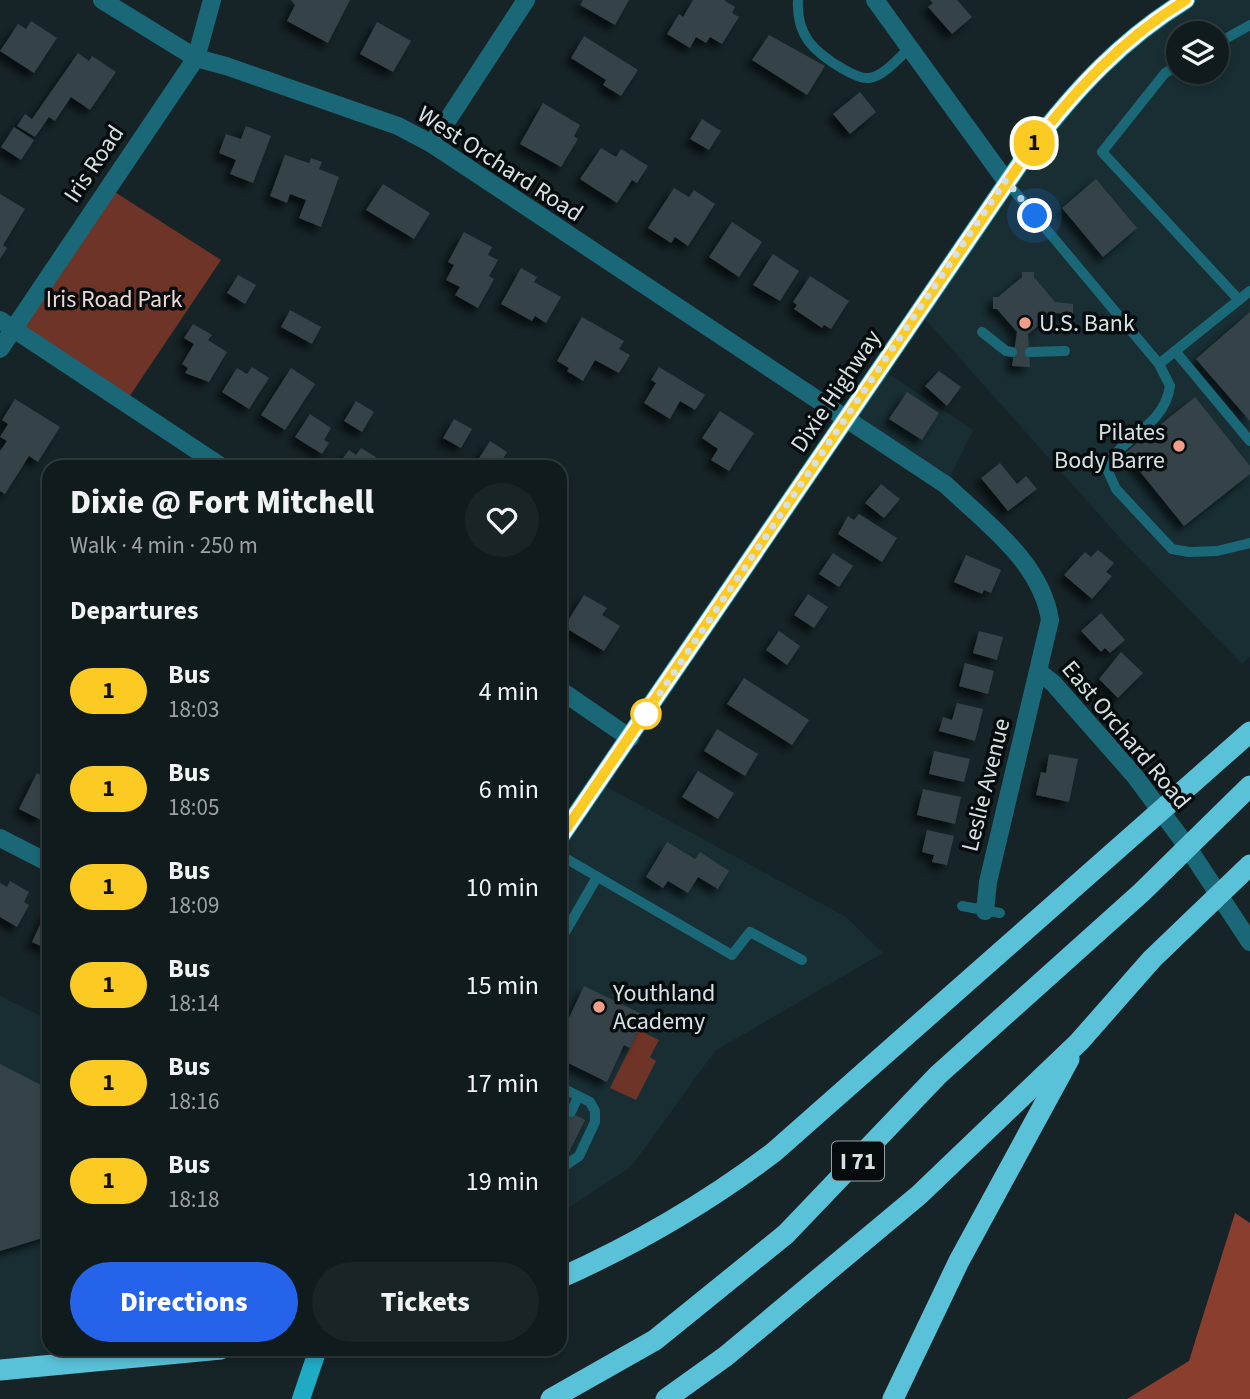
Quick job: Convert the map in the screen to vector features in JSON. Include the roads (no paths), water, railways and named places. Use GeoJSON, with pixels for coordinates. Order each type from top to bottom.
{"type":"FeatureCollection","features":[{"type":"Feature","properties":{"kind":"highway"},"geometry":{"type":"LineString","coordinates":[[567,1275],[620,1251],[755,1166],[1118,851],[1250,732]]}},
{"type":"Feature","properties":{"kind":"highway","name":"I 71"},"geometry":{"type":"LineString","coordinates":[[551,1399],[655,1340],[738,1276],[834,1186],[938,1075],[1142,892],[1248,789]]}},
{"type":"Feature","properties":{"kind":"highway","name":"I 71"},"geometry":{"type":"LineString","coordinates":[[666,1399],[726,1356],[919,1195],[1079,1042],[1173,939],[1250,865]]}},
{"type":"Feature","properties":{"kind":"highway"},"geometry":{"type":"LineString","coordinates":[[893,1399],[959,1261],[1079,1042]]}},
{"type":"Feature","properties":{"kind":"highway"},"geometry":{"type":"LineString","coordinates":[[0,1370],[147,1356]]}},
{"type":"Feature","properties":{"kind":"main road","name":"Dixie Highway"},"geometry":{"type":"LineString","coordinates":[[567,828],[848,419],[1006,180],[1067,100],[1103,62],[1186,0]]}},
{"type":"Feature","properties":{"kind":"main road"},"geometry":{"type":"LineString","coordinates":[[302,1399],[316,1356]]}},
{"type":"Feature","properties":{"kind":"street","name":"West Orchard Road"},"geometry":{"type":"LineString","coordinates":[[102,0],[196,58],[226,65],[398,127],[432,144],[848,419]]}},
{"type":"Feature","properties":{"kind":"street","name":"Iris Road"},"geometry":{"type":"LineString","coordinates":[[0,349],[6,324],[196,58],[212,0]]}},
{"type":"Feature","properties":{"kind":"street"},"geometry":{"type":"LineString","coordinates":[[432,144],[526,0]]}},
{"type":"Feature","properties":{"kind":"street"},"geometry":{"type":"LineString","coordinates":[[875,0],[1006,180]]}},
{"type":"Feature","properties":{"kind":"street"},"geometry":{"type":"LineString","coordinates":[[6,324],[211,460]]}},
{"type":"Feature","properties":{"kind":"street","name":"East Orchard Road"},"geometry":{"type":"LineString","coordinates":[[848,419],[946,485],[1013,549],[1036,577],[1046,597],[1050,620],[1039,673],[1053,683],[1134,775],[1186,845],[1250,942]]}},
{"type":"Feature","properties":{"kind":"street","name":"Leslie Avenue"},"geometry":{"type":"LineString","coordinates":[[992,912],[988,882],[1039,673]]}},
{"type":"Feature","properties":{"kind":"street"},"geometry":{"type":"LineString","coordinates":[[567,695],[630,738]]}},
{"type":"Feature","properties":{"kind":"street"},"geometry":{"type":"LineString","coordinates":[[0,838],[42,859]]}},
{"type":"Feature","properties":{"kind":"lane"},"geometry":{"type":"LineString","coordinates":[[797,0],[798,19],[805,39],[819,55],[853,74],[869,78],[886,70],[909,48]]}},
{"type":"Feature","properties":{"kind":"lane"},"geometry":{"type":"LineString","coordinates":[[1229,37],[1250,25]]}},
{"type":"Feature","properties":{"kind":"lane"},"geometry":{"type":"LineString","coordinates":[[1166,72],[1102,152],[1239,300]]}},
{"type":"Feature","properties":{"kind":"lane"},"geometry":{"type":"LineString","coordinates":[[1006,180],[1159,364],[1170,386],[1168,400],[1155,419],[1116,450],[1105,465],[1116,489],[1172,549],[1189,552],[1217,551],[1250,542]]}},
{"type":"Feature","properties":{"kind":"lane"},"geometry":{"type":"LineString","coordinates":[[1159,364],[1250,291]]}},
{"type":"Feature","properties":{"kind":"lane"},"geometry":{"type":"LineString","coordinates":[[982,332],[1006,351],[1012,352]]}},
{"type":"Feature","properties":{"kind":"lane"},"geometry":{"type":"LineString","coordinates":[[1030,352],[1065,351]]}},
{"type":"Feature","properties":{"kind":"lane"},"geometry":{"type":"LineString","coordinates":[[1175,351],[1250,440]]}},
{"type":"Feature","properties":{"kind":"lane"},"geometry":{"type":"LineString","coordinates":[[567,859],[732,955],[750,932],[802,960]]}},
{"type":"Feature","properties":{"kind":"lane"},"geometry":{"type":"LineString","coordinates":[[567,929],[597,877]]}},
{"type":"Feature","properties":{"kind":"lane"},"geometry":{"type":"LineString","coordinates":[[962,906],[992,912]]}},
{"type":"Feature","properties":{"kind":"lane"},"geometry":{"type":"LineString","coordinates":[[567,1091],[590,1102],[595,1111],[595,1122],[579,1156],[567,1164]]}},
{"type":"Feature","properties":{"kind":"lane"},"geometry":{"type":"LineString","coordinates":[[571,1112],[578,1097]]}},
{"type":"Feature","properties":{"kind":"place","name":"U.S. Bank"},"geometry":{"type":"Point","coordinates":[1025,323]}},
{"type":"Feature","properties":{"kind":"place","name":"Pilates Body Barre"},"geometry":{"type":"Point","coordinates":[1179,446]}},
{"type":"Feature","properties":{"kind":"place","name":"Youthland Academy"},"geometry":{"type":"Point","coordinates":[599,1007]}},
{"type":"Feature","properties":{"kind":"park label","name":"Iris Road Park"},"geometry":{"type":"Point","coordinates":[114,299]}}]}
